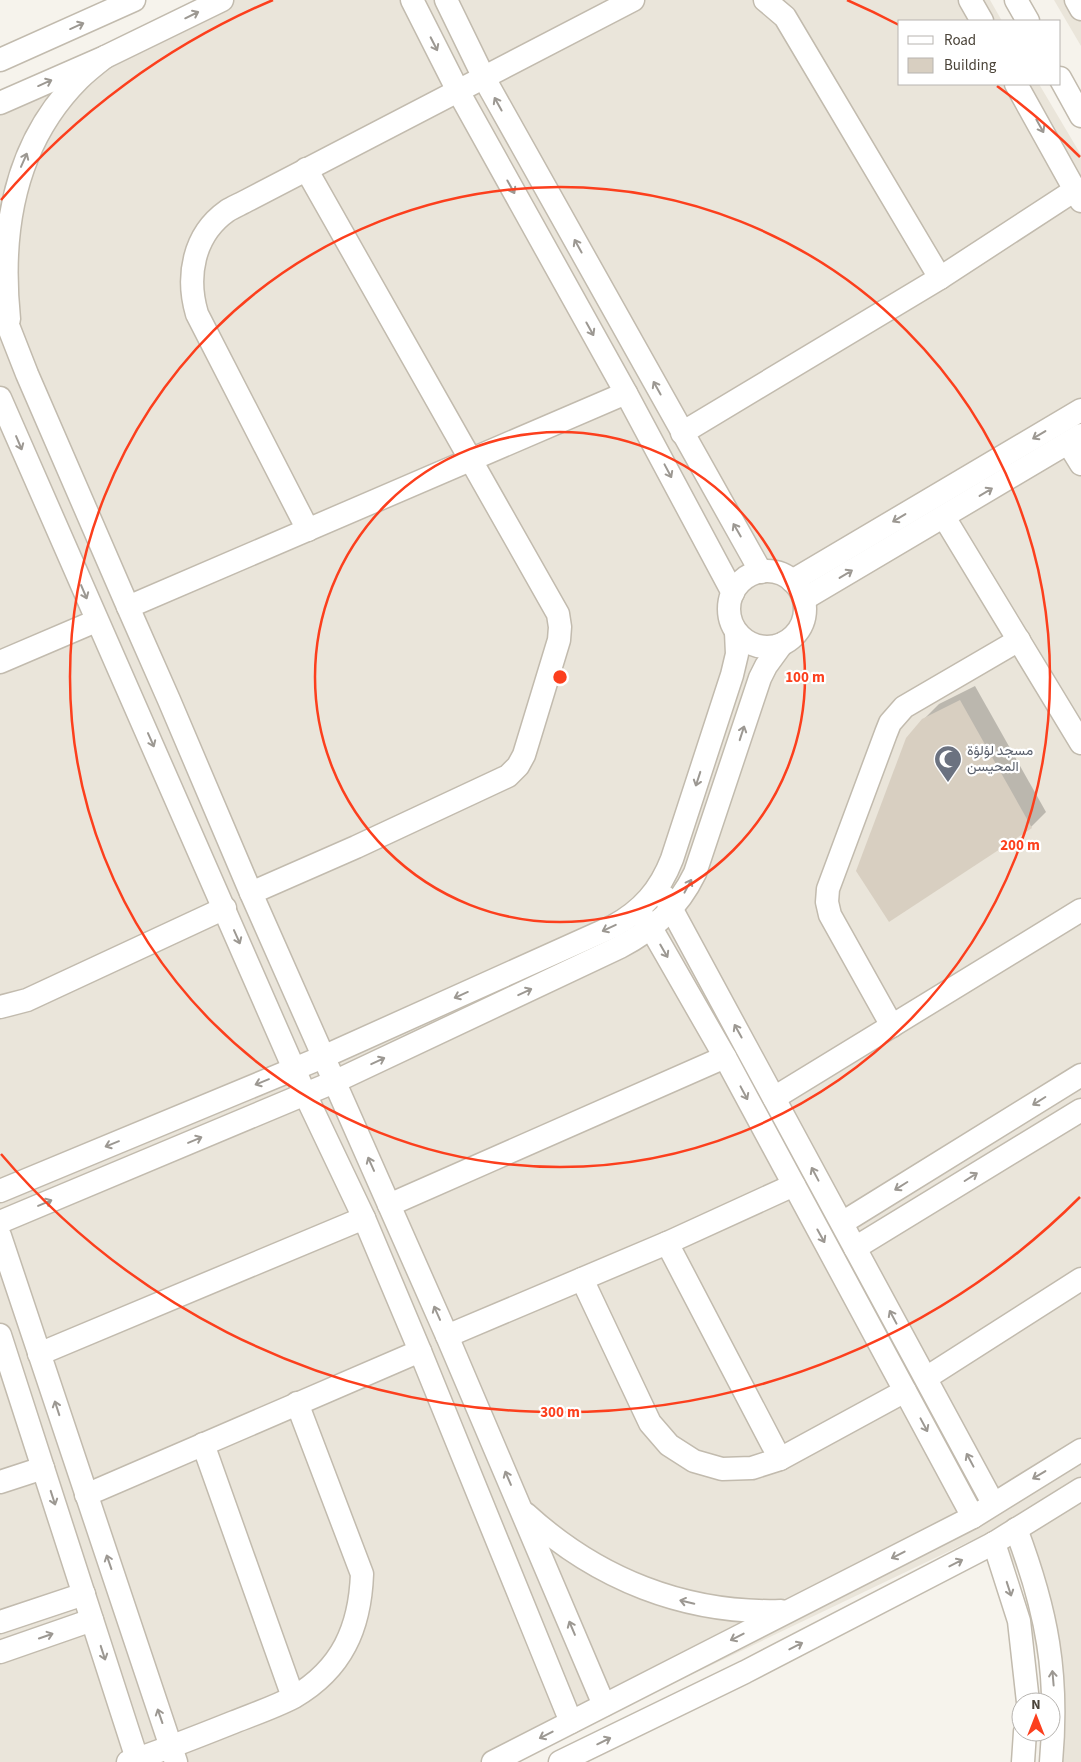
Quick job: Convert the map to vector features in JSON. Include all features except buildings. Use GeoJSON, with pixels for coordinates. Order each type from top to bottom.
{"type":"FeatureCollection","features":[{"type":"Feature","properties":{"kind":"street"},"geometry":{"type":"LineString","coordinates":[[0,60],[134,0]]}},
{"type":"Feature","properties":{"kind":"street"},"geometry":{"type":"LineString","coordinates":[[0,103],[105,57],[222,0]]}},
{"type":"Feature","properties":{"kind":"street"},"geometry":{"type":"LineString","coordinates":[[412,0],[458,91],[626,393],[733,593]]}},
{"type":"Feature","properties":{"kind":"street"},"geometry":{"type":"LineString","coordinates":[[446,0],[484,78],[761,572]]}},
{"type":"Feature","properties":{"kind":"street"},"geometry":{"type":"LineString","coordinates":[[308,530],[197,314],[193,300],[191,275],[197,251],[209,230],[226,212],[633,0]]}},
{"type":"Feature","properties":{"kind":"street"},"geometry":{"type":"LineString","coordinates":[[765,0],[785,17],[940,278]]}},
{"type":"Feature","properties":{"kind":"street"},"geometry":{"type":"LineString","coordinates":[[970,0],[981,20]]}},
{"type":"Feature","properties":{"kind":"street"},"geometry":{"type":"LineString","coordinates":[[1016,0],[1027,20]]}},
{"type":"Feature","properties":{"kind":"street"},"geometry":{"type":"LineString","coordinates":[[1076,0],[1081,9]]}},
{"type":"Feature","properties":{"kind":"street"},"geometry":{"type":"LineString","coordinates":[[10,328],[4,295],[2,261],[4,227],[22,162],[37,132],[56,104],[79,79],[105,57]]}},
{"type":"Feature","properties":{"kind":"street"},"geometry":{"type":"LineString","coordinates":[[1061,80],[1081,116]]}},
{"type":"Feature","properties":{"kind":"street"},"geometry":{"type":"LineString","coordinates":[[646,432],[677,425],[940,278],[1078,195],[1017,85]]}},
{"type":"Feature","properties":{"kind":"street"},"geometry":{"type":"LineString","coordinates":[[251,893],[356,847],[508,776],[518,766],[524,754],[559,640],[560,626],[558,614],[306,169]]}},
{"type":"Feature","properties":{"kind":"street"},"geometry":{"type":"LineString","coordinates":[[0,305],[27,374],[251,893],[447,1336],[604,1705]]}},
{"type":"Feature","properties":{"kind":"street"},"geometry":{"type":"LineString","coordinates":[[128,607],[626,393]]}},
{"type":"Feature","properties":{"kind":"street"},"geometry":{"type":"LineString","coordinates":[[0,398],[96,621],[225,908],[305,1094],[364,1218],[571,1722]]}},
{"type":"Feature","properties":{"kind":"street"},"geometry":{"type":"LineString","coordinates":[[798,590],[1081,410]]}},
{"type":"Feature","properties":{"kind":"street"},"geometry":{"type":"LineString","coordinates":[[798,590],[944,516],[1075,439],[1081,464]]}},
{"type":"Feature","properties":{"kind":"street"},"geometry":{"type":"LineString","coordinates":[[944,516],[1081,743]]}},
{"type":"Feature","properties":{"kind":"street"},"geometry":{"type":"LineString","coordinates":[[0,1222],[334,1082],[620,947],[645,919],[672,858],[732,675],[737,654],[736,632],[729,613],[733,593],[747,577],[761,572],[778,573],[798,590],[806,607],[803,623],[798,632],[790,639],[772,647],[757,646],[743,639],[736,632]]}},
{"type":"Feature","properties":{"kind":"street"},"geometry":{"type":"LineString","coordinates":[[0,662],[96,621]]}},
{"type":"Feature","properties":{"kind":"street"},"geometry":{"type":"LineString","coordinates":[[892,1026],[830,914],[827,902],[828,889],[886,733],[896,715],[904,707],[1019,640]]}},
{"type":"Feature","properties":{"kind":"street"},"geometry":{"type":"LineString","coordinates":[[0,1191],[323,1057],[612,927],[671,910],[688,889],[695,873],[760,678],[782,644]]}},
{"type":"Feature","properties":{"kind":"street"},"geometry":{"type":"LineString","coordinates":[[659,886],[993,1503]]}},
{"type":"Feature","properties":{"kind":"street"},"geometry":{"type":"LineString","coordinates":[[0,1007],[26,1000],[225,908]]}},
{"type":"Feature","properties":{"kind":"street"},"geometry":{"type":"LineString","coordinates":[[774,1098],[1081,910]]}},
{"type":"Feature","properties":{"kind":"street"},"geometry":{"type":"LineString","coordinates":[[645,919],[725,1057],[973,1516]]}},
{"type":"Feature","properties":{"kind":"street"},"geometry":{"type":"LineString","coordinates":[[389,1206],[725,1057]]}},
{"type":"Feature","properties":{"kind":"street"},"geometry":{"type":"LineString","coordinates":[[842,1223],[1081,1075]]}},
{"type":"Feature","properties":{"kind":"street"},"geometry":{"type":"LineString","coordinates":[[855,1248],[1081,1110]]}},
{"type":"Feature","properties":{"kind":"street"},"geometry":{"type":"LineString","coordinates":[[447,1336],[667,1243],[794,1185]]}},
{"type":"Feature","properties":{"kind":"street"},"geometry":{"type":"LineString","coordinates":[[39,1354],[364,1218]]}},
{"type":"Feature","properties":{"kind":"street"},"geometry":{"type":"LineString","coordinates":[[0,1236],[174,1755]]}},
{"type":"Feature","properties":{"kind":"street"},"geometry":{"type":"LineString","coordinates":[[667,1243],[780,1459]]}},
{"type":"Feature","properties":{"kind":"street"},"geometry":{"type":"LineString","coordinates":[[582,1279],[650,1422],[669,1445],[694,1461],[722,1469],[752,1468],[780,1459],[906,1391]]}},
{"type":"Feature","properties":{"kind":"street"},"geometry":{"type":"LineString","coordinates":[[926,1378],[1081,1279]]}},
{"type":"Feature","properties":{"kind":"street"},"geometry":{"type":"LineString","coordinates":[[0,1335],[84,1594],[134,1761],[174,1755],[293,1697],[314,1684],[346,1646],[356,1623],[362,1574],[297,1403]]}},
{"type":"Feature","properties":{"kind":"street"},"geometry":{"type":"LineString","coordinates":[[86,1494],[420,1351]]}},
{"type":"Feature","properties":{"kind":"street"},"geometry":{"type":"LineString","coordinates":[[203,1444],[293,1697]]}},
{"type":"Feature","properties":{"kind":"street"},"geometry":{"type":"LineString","coordinates":[[493,1762],[973,1516],[1081,1450]]}},
{"type":"Feature","properties":{"kind":"street"},"geometry":{"type":"LineString","coordinates":[[0,1482],[43,1468]]}},
{"type":"Feature","properties":{"kind":"street"},"geometry":{"type":"LineString","coordinates":[[560,1762],[745,1672],[994,1543],[1081,1489]]}},
{"type":"Feature","properties":{"kind":"street"},"geometry":{"type":"LineString","coordinates":[[521,1510],[562,1544],[584,1559],[607,1572],[648,1590],[682,1601],[708,1606],[761,1612],[788,1611]]}},
{"type":"Feature","properties":{"kind":"street"},"geometry":{"type":"LineString","coordinates":[[1016,1529],[1031,1567],[1050,1647],[1054,1696],[1051,1762]]}},
{"type":"Feature","properties":{"kind":"street"},"geometry":{"type":"LineString","coordinates":[[994,1543],[1018,1621],[1027,1692]]}},
{"type":"Feature","properties":{"kind":"street"},"geometry":{"type":"LineString","coordinates":[[0,1622],[84,1594]]}},
{"type":"Feature","properties":{"kind":"street"},"geometry":{"type":"LineString","coordinates":[[0,1652],[92,1620]]}},
{"type":"Feature","properties":{"kind":"street"},"geometry":{"type":"LineString","coordinates":[[555,1681],[588,1665]]}},
{"type":"Feature","properties":{"kind":"street"},"geometry":{"type":"LineString","coordinates":[[1023,1762],[1024,1742]]}},
{"type":"Feature","properties":{"kind":"shaded area"},"geometry":{"type":"Polygon","coordinates":[[[202,0],[990,0],[1001,20],[898,20],[898,85],[1040,85],[1081,155],[1081,1762],[1041,1762],[1042,1742],[1061,1742],[1061,1692],[1043,1692],[1023,1585],[998,1526],[981,1536],[509,1762],[0,1762],[0,93],[202,0]]]}},
{"type":"Feature","properties":{"kind":"shaded area"},"geometry":{"type":"Polygon","coordinates":[[[1054,0],[1081,0],[1081,46],[1054,0]]]}},
{"type":"Feature","properties":{"kind":"place","name":"مسجد لؤلؤة المحيسن"},"geometry":{"type":"Point","coordinates":[948,783]}}]}
